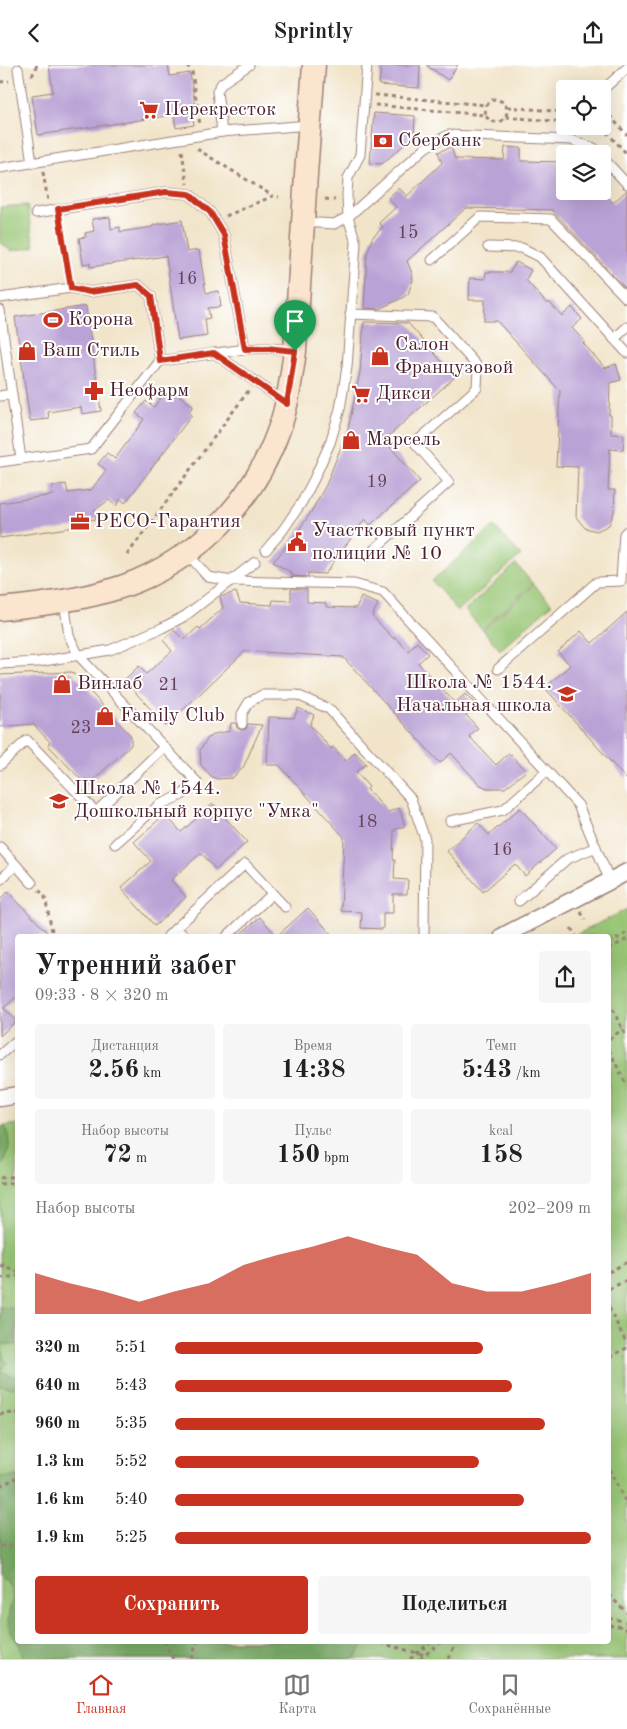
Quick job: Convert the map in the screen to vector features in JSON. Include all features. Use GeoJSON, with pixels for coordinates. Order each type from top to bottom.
{"type":"FeatureCollection","features":[{"type":"Feature","properties":{"kind":"main road"},"geometry":{"type":"LineString","coordinates":[[0,609],[64,600],[135,582],[162,569],[187,553],[233,512],[254,483],[279,431],[287,404],[295,351],[314,65]]}},
{"type":"Feature","properties":{"kind":"street"},"geometry":{"type":"LineString","coordinates":[[507,934],[627,872]]}},
{"type":"Feature","properties":{"kind":"street"},"geometry":{"type":"LineString","coordinates":[[0,1098],[15,1096]]}},
{"type":"Feature","properties":{"kind":"lane"},"geometry":{"type":"LineString","coordinates":[[222,132],[217,91],[222,83],[249,65]]}},
{"type":"Feature","properties":{"kind":"lane"},"geometry":{"type":"LineString","coordinates":[[266,551],[302,502],[330,443],[340,409],[347,367],[356,243],[348,217],[348,178],[360,155],[367,65]]}},
{"type":"Feature","properties":{"kind":"lane"},"geometry":{"type":"LineString","coordinates":[[611,82],[627,68]]}},
{"type":"Feature","properties":{"kind":"lane"},"geometry":{"type":"LineString","coordinates":[[18,69],[32,163]]}},
{"type":"Feature","properties":{"kind":"lane"},"geometry":{"type":"LineString","coordinates":[[0,168],[222,132],[309,125]]}},
{"type":"Feature","properties":{"kind":"lane"},"geometry":{"type":"LineString","coordinates":[[303,222],[334,224],[348,217],[426,147],[448,135],[570,139],[586,145]]}},
{"type":"Feature","properties":{"kind":"lane"},"geometry":{"type":"LineString","coordinates":[[611,167],[627,184]]}},
{"type":"Feature","properties":{"kind":"lane"},"geometry":{"type":"LineString","coordinates":[[36,213],[166,192],[189,194],[210,212],[224,235],[245,349]]}},
{"type":"Feature","properties":{"kind":"lane"},"geometry":{"type":"LineString","coordinates":[[432,260],[480,217],[551,219],[627,299]]}},
{"type":"Feature","properties":{"kind":"lane"},"geometry":{"type":"LineString","coordinates":[[488,247],[522,248],[540,257],[627,353]]}},
{"type":"Feature","properties":{"kind":"lane"},"geometry":{"type":"LineString","coordinates":[[0,298],[71,288],[90,292],[138,285],[151,296],[160,361]]}},
{"type":"Feature","properties":{"kind":"lane"},"geometry":{"type":"LineString","coordinates":[[0,311],[21,459]]}},
{"type":"Feature","properties":{"kind":"lane"},"geometry":{"type":"LineString","coordinates":[[350,315],[433,317],[478,367],[476,388],[415,443],[450,482],[367,556]]}},
{"type":"Feature","properties":{"kind":"lane"},"geometry":{"type":"LineString","coordinates":[[614,339],[627,327]]}},
{"type":"Feature","properties":{"kind":"lane"},"geometry":{"type":"LineString","coordinates":[[0,462],[91,449],[160,361],[245,349],[266,348],[295,351]]}},
{"type":"Feature","properties":{"kind":"lane"},"geometry":{"type":"LineString","coordinates":[[214,353],[287,404]]}},
{"type":"Feature","properties":{"kind":"lane"},"geometry":{"type":"LineString","coordinates":[[0,395],[12,394]]}},
{"type":"Feature","properties":{"kind":"lane"},"geometry":{"type":"LineString","coordinates":[[498,669],[597,582],[621,581],[624,534],[627,531]]}},
{"type":"Feature","properties":{"kind":"lane"},"geometry":{"type":"LineString","coordinates":[[187,553],[208,577],[232,581],[354,584],[384,593],[578,805],[610,881]]}},
{"type":"Feature","properties":{"kind":"lane"},"geometry":{"type":"LineString","coordinates":[[0,664],[38,662],[110,650],[185,616],[255,562]]}},
{"type":"Feature","properties":{"kind":"lane"},"geometry":{"type":"LineString","coordinates":[[64,600],[69,636],[79,656],[197,782],[182,795],[159,805],[114,844]]}},
{"type":"Feature","properties":{"kind":"lane"},"geometry":{"type":"LineString","coordinates":[[242,724],[242,713],[249,702],[262,695],[296,695],[329,709],[411,799],[425,839],[424,934]]}},
{"type":"Feature","properties":{"kind":"lane"},"geometry":{"type":"LineString","coordinates":[[0,765],[27,739],[96,812],[164,747]]}},
{"type":"Feature","properties":{"kind":"lane"},"geometry":{"type":"LineString","coordinates":[[450,821],[503,810],[547,771]]}},
{"type":"Feature","properties":{"kind":"lane"},"geometry":{"type":"LineString","coordinates":[[0,847],[32,883]]}},
{"type":"Feature","properties":{"kind":"lane"},"geometry":{"type":"LineString","coordinates":[[519,901],[567,859],[596,847]]}},
{"type":"Feature","properties":{"kind":"lane"},"geometry":{"type":"LineString","coordinates":[[170,934],[245,864],[285,907]]}},
{"type":"Feature","properties":{"kind":"lane"},"geometry":{"type":"LineString","coordinates":[[0,880],[16,865]]}},
{"type":"Feature","properties":{"kind":"lane"},"geometry":{"type":"LineString","coordinates":[[229,934],[272,894]]}},
{"type":"Feature","properties":{"kind":"lane"},"geometry":{"type":"LineString","coordinates":[[176,928],[182,934]]}},
{"type":"Feature","properties":{"kind":"lane"},"geometry":{"type":"LineString","coordinates":[[0,1055],[15,1042]]}},
{"type":"Feature","properties":{"kind":"path"},"geometry":{"type":"LineString","coordinates":[[187,65],[192,72],[201,136]]}},
{"type":"Feature","properties":{"kind":"path"},"geometry":{"type":"LineString","coordinates":[[364,94],[486,105]]}},
{"type":"Feature","properties":{"kind":"path"},"geometry":{"type":"LineString","coordinates":[[485,115],[486,105],[490,101],[500,100],[507,107],[506,117]]}},
{"type":"Feature","properties":{"kind":"path"},"geometry":{"type":"LineString","coordinates":[[364,104],[485,115],[492,122],[498,122],[506,117],[556,121]]}},
{"type":"Feature","properties":{"kind":"path"},"geometry":{"type":"LineString","coordinates":[[507,107],[556,111]]}},
{"type":"Feature","properties":{"kind":"path"},"geometry":{"type":"LineString","coordinates":[[611,117],[627,135]]}},
{"type":"Feature","properties":{"kind":"path"},"geometry":{"type":"LineString","coordinates":[[609,135],[627,154]]}},
{"type":"Feature","properties":{"kind":"path"},"geometry":{"type":"LineString","coordinates":[[193,146],[273,196],[279,197]]}},
{"type":"Feature","properties":{"kind":"path"},"geometry":{"type":"LineString","coordinates":[[182,148],[189,194]]}},
{"type":"Feature","properties":{"kind":"path"},"geometry":{"type":"LineString","coordinates":[[42,162],[71,288]]}},
{"type":"Feature","properties":{"kind":"path"},"geometry":{"type":"LineString","coordinates":[[216,221],[273,196]]}},
{"type":"Feature","properties":{"kind":"path"},"geometry":{"type":"LineString","coordinates":[[325,199],[336,200]]}},
{"type":"Feature","properties":{"kind":"path"},"geometry":{"type":"LineString","coordinates":[[127,555],[255,382]]}},
{"type":"Feature","properties":{"kind":"path"},"geometry":{"type":"LineString","coordinates":[[32,883],[45,897],[53,934]]}},
{"type":"Feature","properties":{"kind":"path"},"geometry":{"type":"LineString","coordinates":[[571,928],[575,934]]}},
{"type":"Feature","properties":{"kind":"path"},"geometry":{"type":"LineString","coordinates":[[611,942],[627,933]]}},
{"type":"Feature","properties":{"kind":"path"},"geometry":{"type":"LineString","coordinates":[[611,948],[627,939]]}},
{"type":"Feature","properties":{"kind":"path"},"geometry":{"type":"LineString","coordinates":[[611,1006],[627,1038]]}},
{"type":"Feature","properties":{"kind":"path"},"geometry":{"type":"LineString","coordinates":[[611,1037],[622,1029]]}},
{"type":"Feature","properties":{"kind":"path"},"geometry":{"type":"LineString","coordinates":[[611,1054],[627,1086]]}},
{"type":"Feature","properties":{"kind":"path"},"geometry":{"type":"LineString","coordinates":[[0,1178],[15,1176]]}},
{"type":"Feature","properties":{"kind":"path"},"geometry":{"type":"LineString","coordinates":[[0,1184],[15,1183]]}},
{"type":"Feature","properties":{"kind":"path"},"geometry":{"type":"LineString","coordinates":[[611,1271],[627,1262]]}},
{"type":"Feature","properties":{"kind":"path"},"geometry":{"type":"LineString","coordinates":[[0,1265],[15,1270]]}},
{"type":"Feature","properties":{"kind":"path"},"geometry":{"type":"LineString","coordinates":[[0,1278],[15,1276]]}},
{"type":"Feature","properties":{"kind":"path"},"geometry":{"type":"LineString","coordinates":[[611,1288],[627,1280]]}},
{"type":"Feature","properties":{"kind":"path"},"geometry":{"type":"LineString","coordinates":[[611,1312],[627,1346],[611,1356]]}},
{"type":"Feature","properties":{"kind":"path"},"geometry":{"type":"LineString","coordinates":[[0,1414],[15,1413]]}},
{"type":"Feature","properties":{"kind":"path"},"geometry":{"type":"LineString","coordinates":[[611,1473],[627,1505]]}},
{"type":"Feature","properties":{"kind":"path"},"geometry":{"type":"LineString","coordinates":[[0,1486],[15,1478]]}},
{"type":"Feature","properties":{"kind":"path"},"geometry":{"type":"LineString","coordinates":[[0,1546],[15,1546]]}},
{"type":"Feature","properties":{"kind":"path"},"geometry":{"type":"LineString","coordinates":[[611,1597],[627,1613]]}},
{"type":"Feature","properties":{"kind":"path"},"geometry":{"type":"LineString","coordinates":[[611,1620],[626,1626]]}},
{"type":"Feature","properties":{"kind":"path"},"geometry":{"type":"LineString","coordinates":[[611,1625],[626,1626]]}},
{"type":"Feature","properties":{"kind":"path"},"geometry":{"type":"LineString","coordinates":[[166,1644],[173,1659]]}},
{"type":"Feature","properties":{"kind":"path"},"geometry":{"type":"LineString","coordinates":[[192,1659],[196,1644]]}},
{"type":"Feature","properties":{"kind":"path"},"geometry":{"type":"LineString","coordinates":[[385,1644],[425,1655]]}},
{"type":"Feature","properties":{"kind":"path"},"geometry":{"type":"LineString","coordinates":[[410,1659],[428,1644]]}},
{"type":"Feature","properties":{"kind":"path"},"geometry":{"type":"LineString","coordinates":[[420,1659],[438,1644]]}},
{"type":"Feature","properties":{"kind":"path"},"geometry":{"type":"LineString","coordinates":[[449,1659],[455,1644]]}},
{"type":"Feature","properties":{"kind":"green space"},"geometry":{"type":"Polygon","coordinates":[[[27,205],[34,247],[11,251],[0,242],[0,207],[27,205]]]}},
{"type":"Feature","properties":{"kind":"green space"},"geometry":{"type":"Polygon","coordinates":[[[494,526],[521,555],[458,611],[432,581],[494,526]]]}},
{"type":"Feature","properties":{"kind":"green space"},"geometry":{"type":"Polygon","coordinates":[[[516,564],[533,584],[482,629],[465,610],[516,564]]]}},
{"type":"Feature","properties":{"kind":"green space"},"geometry":{"type":"Polygon","coordinates":[[[534,585],[552,604],[500,650],[483,630],[534,585]]]}},
{"type":"Feature","properties":{"kind":"green space"},"geometry":{"type":"Polygon","coordinates":[[[627,909],[627,1659],[0,1659],[0,1127],[15,1124],[15,1644],[611,1644],[611,934],[578,934],[627,909]]]}},
{"type":"Feature","properties":{"kind":"green space"},"geometry":{"type":"Polygon","coordinates":[[[5,1126],[9,1149],[4,1164],[0,1166],[0,1127],[5,1126]]]}},
{"type":"Feature","properties":{"kind":"green space"},"geometry":{"type":"Polygon","coordinates":[[[0,1307],[15,1309],[15,1345],[2,1344],[2,1355],[7,1363],[0,1371],[0,1307]]]}},
{"type":"Feature","properties":{"kind":"green space"},"geometry":{"type":"Polygon","coordinates":[[[0,1371],[15,1377],[14,1388],[0,1386],[0,1371]]]}},
{"type":"Feature","properties":{"kind":"green space"},"geometry":{"type":"Polygon","coordinates":[[[15,1476],[15,1639],[8,1622],[12,1602],[11,1590],[8,1583],[0,1576],[0,1478],[15,1476]]]}},
{"type":"Feature","properties":{"kind":"green space"},"geometry":{"type":"Polygon","coordinates":[[[19,1644],[364,1644],[354,1659],[24,1659],[19,1644]]]}},
{"type":"Feature","properties":{"kind":"building"},"geometry":{"type":"Polygon","coordinates":[[[49,65],[168,65],[170,76],[190,73],[196,112],[192,112],[194,125],[176,128],[174,115],[38,135],[32,95],[53,92],[49,65]]]}},
{"type":"Feature","properties":{"kind":"building"},"geometry":{"type":"Polygon","coordinates":[[[381,65],[420,65],[419,88],[379,85],[381,65]]]}},
{"type":"Feature","properties":{"kind":"building"},"geometry":{"type":"Polygon","coordinates":[[[426,65],[458,65],[448,80],[426,65]]]}},
{"type":"Feature","properties":{"kind":"building"},"geometry":{"type":"Polygon","coordinates":[[[374,113],[415,116],[414,136],[382,164],[370,163],[374,113]]]}},
{"type":"Feature","properties":{"kind":"building"},"geometry":{"type":"Polygon","coordinates":[[[451,147],[455,159],[504,160],[505,147],[521,148],[521,161],[556,162],[556,200],[610,200],[613,203],[627,190],[627,290],[552,210],[466,208],[407,261],[413,280],[408,294],[379,309],[364,308],[367,254],[372,238],[383,227],[379,223],[396,207],[388,198],[399,188],[407,196],[442,163],[438,152],[451,147]]]}},
{"type":"Feature","properties":{"kind":"building"},"geometry":{"type":"Polygon","coordinates":[[[110,217],[111,229],[120,227],[120,232],[182,220],[187,252],[199,250],[206,293],[219,291],[221,307],[208,308],[210,318],[205,319],[207,336],[178,340],[166,256],[90,267],[90,263],[83,264],[79,238],[86,237],[85,233],[94,231],[92,219],[110,217]]]}},
{"type":"Feature","properties":{"kind":"building"},"geometry":{"type":"Polygon","coordinates":[[[516,262],[531,270],[526,280],[547,304],[549,302],[562,316],[572,307],[582,319],[572,328],[605,368],[616,364],[621,380],[610,383],[609,415],[611,415],[611,434],[624,435],[623,450],[610,449],[608,490],[615,490],[614,512],[609,525],[597,531],[585,528],[576,517],[578,467],[556,466],[560,391],[497,321],[484,321],[485,300],[469,300],[470,278],[485,279],[486,272],[510,272],[516,262]]]}},
{"type":"Feature","properties":{"kind":"building"},"geometry":{"type":"Polygon","coordinates":[[[86,306],[101,411],[82,414],[81,407],[48,412],[49,419],[30,421],[15,317],[86,306]]]}},
{"type":"Feature","properties":{"kind":"building"},"geometry":{"type":"Polygon","coordinates":[[[364,322],[408,323],[455,377],[384,440],[420,481],[370,525],[365,519],[325,574],[308,573],[308,577],[292,576],[292,573],[273,562],[293,539],[311,512],[326,485],[348,429],[360,372],[364,322]]]}},
{"type":"Feature","properties":{"kind":"building"},"geometry":{"type":"Polygon","coordinates":[[[172,390],[193,406],[189,412],[192,415],[125,503],[121,499],[116,506],[109,500],[95,510],[96,519],[89,520],[89,525],[0,538],[0,503],[53,495],[52,486],[66,484],[68,493],[91,490],[106,470],[98,464],[107,453],[115,459],[144,419],[136,413],[146,401],[154,407],[164,393],[168,396],[172,390]]]}},
{"type":"Feature","properties":{"kind":"building"},"geometry":{"type":"Polygon","coordinates":[[[291,589],[307,589],[307,602],[326,603],[326,607],[356,608],[361,597],[378,604],[372,616],[408,651],[417,642],[428,654],[418,663],[455,703],[465,694],[476,705],[466,715],[478,728],[469,736],[496,765],[509,753],[526,771],[505,788],[487,788],[479,784],[451,753],[440,763],[343,657],[245,651],[166,726],[124,680],[139,666],[146,674],[172,651],[163,640],[174,630],[184,640],[198,627],[200,629],[223,608],[220,597],[236,592],[240,603],[272,605],[273,600],[291,601],[291,589]]]}},
{"type":"Feature","properties":{"kind":"building"},"geometry":{"type":"Polygon","coordinates":[[[627,612],[627,780],[545,688],[570,665],[558,652],[581,631],[592,643],[627,612]]]}},
{"type":"Feature","properties":{"kind":"building"},"geometry":{"type":"Polygon","coordinates":[[[72,672],[131,736],[131,745],[87,786],[48,745],[50,742],[33,724],[0,727],[0,675],[72,672]]]}},
{"type":"Feature","properties":{"kind":"building"},"geometry":{"type":"Polygon","coordinates":[[[298,708],[314,715],[310,725],[331,749],[333,747],[346,761],[355,752],[366,764],[356,772],[369,787],[367,789],[388,812],[399,808],[405,826],[394,830],[394,879],[408,880],[407,894],[393,894],[393,913],[383,913],[383,929],[361,928],[362,912],[341,911],[344,837],[279,765],[267,765],[269,717],[294,718],[298,708]]]}},
{"type":"Feature","properties":{"kind":"building"},"geometry":{"type":"Polygon","coordinates":[[[231,723],[236,723],[237,728],[242,730],[246,729],[248,724],[262,725],[243,768],[232,778],[217,779],[211,776],[201,765],[200,750],[208,738],[214,734],[230,731],[231,723]]]}},
{"type":"Feature","properties":{"kind":"building"},"geometry":{"type":"Polygon","coordinates":[[[213,804],[247,842],[216,870],[201,853],[171,880],[186,897],[155,926],[121,888],[151,861],[134,842],[165,814],[181,832],[213,804]]]}},
{"type":"Feature","properties":{"kind":"building"},"geometry":{"type":"Polygon","coordinates":[[[520,808],[556,849],[525,876],[515,864],[483,892],[447,851],[478,823],[489,835],[520,808]]]}},
{"type":"Feature","properties":{"kind":"building"},"geometry":{"type":"Polygon","coordinates":[[[8,892],[49,934],[15,934],[15,998],[4,1008],[15,1022],[0,1036],[0,899],[8,892]]]}},
{"type":"Feature","properties":{"kind":"building"},"geometry":{"type":"Polygon","coordinates":[[[308,908],[331,934],[279,934],[308,908]]]}},
{"type":"Feature","properties":{"kind":"building"},"geometry":{"type":"Polygon","coordinates":[[[260,917],[275,934],[240,934],[260,917]]]}},
{"type":"Feature","properties":{"kind":"place","name":"Перекресток"},"geometry":{"type":"Point","coordinates":[149,110]}},
{"type":"Feature","properties":{"kind":"place","name":"Сбербанк"},"geometry":{"type":"Point","coordinates":[383,141]}},
{"type":"Feature","properties":{"kind":"place","name":"Корона"},"geometry":{"type":"Point","coordinates":[53,320]}},
{"type":"Feature","properties":{"kind":"place","name":"Ваш Стиль"},"geometry":{"type":"Point","coordinates":[27,351]}},
{"type":"Feature","properties":{"kind":"place","name":"Салон Французовой"},"geometry":{"type":"Point","coordinates":[380,356]}},
{"type":"Feature","properties":{"kind":"place","name":"Неофарм"},"geometry":{"type":"Point","coordinates":[94,391]}},
{"type":"Feature","properties":{"kind":"place","name":"Дикси"},"geometry":{"type":"Point","coordinates":[361,394]}},
{"type":"Feature","properties":{"kind":"place","name":"Марсель"},"geometry":{"type":"Point","coordinates":[351,440]}},
{"type":"Feature","properties":{"kind":"place","name":"РЕСО-Гарантия"},"geometry":{"type":"Point","coordinates":[80,522]}},
{"type":"Feature","properties":{"kind":"place","name":"Участковый пункт полиции № 10"},"geometry":{"type":"Point","coordinates":[297,542]}},
{"type":"Feature","properties":{"kind":"place","name":"Винлаб"},"geometry":{"type":"Point","coordinates":[62,684]}},
{"type":"Feature","properties":{"kind":"place","name":"Школа № 1544. Начальная школа"},"geometry":{"type":"Point","coordinates":[567,694]}},
{"type":"Feature","properties":{"kind":"place","name":"Family Club"},"geometry":{"type":"Point","coordinates":[105,716]}},
{"type":"Feature","properties":{"kind":"place","name":"Школа № 1544. Дошкольный корпус \"Умка\""},"geometry":{"type":"Point","coordinates":[59,801]}},
{"type":"Feature","properties":{"kind":"route"},"geometry":{"type":"LineString","coordinates":[[166,192],[189,194],[210,212],[224,235],[245,349],[266,348],[295,351],[287,404],[214,353],[160,361],[151,296],[138,285],[90,292],[71,288],[58,209],[166,192]]}}]}
